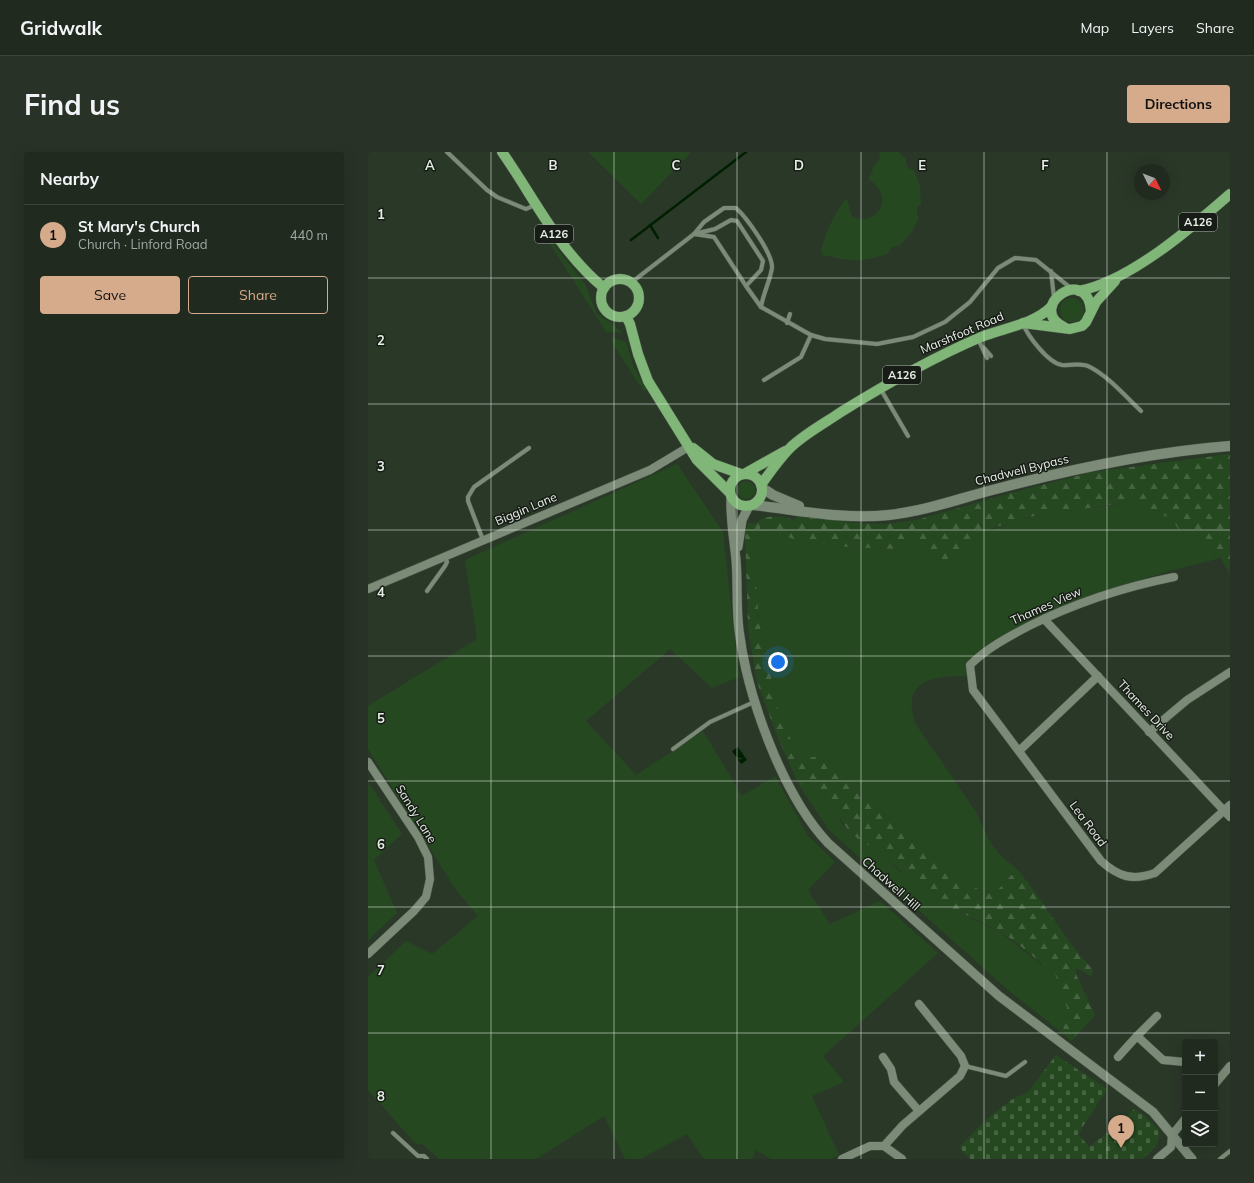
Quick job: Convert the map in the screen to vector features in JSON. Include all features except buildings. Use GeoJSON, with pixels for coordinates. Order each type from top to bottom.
{"type":"FeatureCollection","features":[{"type":"Feature","properties":{"kind":"main road","name":"A126"},"geometry":{"type":"LineString","coordinates":[[502,152],[558,239],[580,265],[604,288]]}},
{"type":"Feature","properties":{"kind":"main road","name":"Marshfoot Road"},"geometry":{"type":"LineString","coordinates":[[743,474],[792,447],[813,431],[880,388],[926,363],[1043,314],[1060,294],[1101,285],[1120,276],[1186,231],[1230,194]]}},
{"type":"Feature","properties":{"kind":"main road","name":"Marshfoot Road"},"geometry":{"type":"LineString","coordinates":[[1023,323],[1070,329],[1082,326],[1102,295],[1120,276]]}},
{"type":"Feature","properties":{"kind":"main road"},"geometry":{"type":"LineString","coordinates":[[622,278],[632,282],[639,292],[639,304],[631,314],[626,316],[613,316],[604,308],[601,295],[604,288],[607,284],[616,279],[622,278]]}},
{"type":"Feature","properties":{"kind":"main road"},"geometry":{"type":"LineString","coordinates":[[1076,291],[1088,299],[1091,311]]}},
{"type":"Feature","properties":{"kind":"main road"},"geometry":{"type":"LineString","coordinates":[[1053,304],[1052,313],[1057,323],[1070,329]]}},
{"type":"Feature","properties":{"kind":"main road"},"geometry":{"type":"LineString","coordinates":[[626,316],[630,324],[638,354],[648,381],[690,446],[697,460],[737,504],[751,506],[760,499],[762,486],[754,476],[712,464],[690,446]]}},
{"type":"Feature","properties":{"kind":"main road","name":"Chadwell Bypass"},"geometry":{"type":"LineString","coordinates":[[751,506],[858,517],[916,511],[1000,488],[1091,466],[1230,446]]}},
{"type":"Feature","properties":{"kind":"main road","name":"Marshfoot Road"},"geometry":{"type":"LineString","coordinates":[[762,486],[773,467],[792,447]]}},
{"type":"Feature","properties":{"kind":"main road"},"geometry":{"type":"LineString","coordinates":[[730,495],[732,481],[743,474]]}},
{"type":"Feature","properties":{"kind":"main road","name":"Chadwell Bypass"},"geometry":{"type":"LineString","coordinates":[[762,486],[789,503],[822,514]]}},
{"type":"Feature","properties":{"kind":"street","name":"Biggin Lane"},"geometry":{"type":"LineString","coordinates":[[368,589],[650,470],[690,446]]}},
{"type":"Feature","properties":{"kind":"street","name":"Chadwell Hill"},"geometry":{"type":"LineString","coordinates":[[730,495],[730,517],[736,561],[739,629],[744,658],[755,702],[770,744],[796,797],[821,835],[828,843],[999,996],[1153,1112],[1192,1159]]}},
{"type":"Feature","properties":{"kind":"street","name":"Chadwell Hill"},"geometry":{"type":"LineString","coordinates":[[736,561],[742,520],[751,506]]}},
{"type":"Feature","properties":{"kind":"street","name":"Thames View"},"geometry":{"type":"LineString","coordinates":[[971,676],[970,665],[981,653],[1015,633],[1071,606],[1149,582],[1174,577]]}},
{"type":"Feature","properties":{"kind":"street","name":"Thames Drive"},"geometry":{"type":"LineString","coordinates":[[1044,619],[1149,732],[1227,808],[1230,817]]}},
{"type":"Feature","properties":{"kind":"street"},"geometry":{"type":"LineString","coordinates":[[1149,732],[1187,700],[1230,672]]}},
{"type":"Feature","properties":{"kind":"street","name":"Lea Road"},"geometry":{"type":"LineString","coordinates":[[971,676],[973,690],[1101,861],[1111,870],[1122,876],[1141,878],[1154,873],[1227,808]]}},
{"type":"Feature","properties":{"kind":"street"},"geometry":{"type":"LineString","coordinates":[[1019,751],[1098,676]]}},
{"type":"Feature","properties":{"kind":"street","name":"Sandy Lane"},"geometry":{"type":"LineString","coordinates":[[368,762],[418,837],[428,857],[430,879],[426,897],[414,911],[368,954]]}},
{"type":"Feature","properties":{"kind":"street"},"geometry":{"type":"LineString","coordinates":[[884,1146],[919,1111],[960,1076],[965,1066],[961,1056],[919,1004]]}},
{"type":"Feature","properties":{"kind":"street"},"geometry":{"type":"LineString","coordinates":[[1118,1057],[1157,1016]]}},
{"type":"Feature","properties":{"kind":"street"},"geometry":{"type":"LineString","coordinates":[[1137,1036],[1163,1060],[1182,1062]]}},
{"type":"Feature","properties":{"kind":"street"},"geometry":{"type":"LineString","coordinates":[[883,1057],[891,1069],[894,1082],[919,1111]]}},
{"type":"Feature","properties":{"kind":"street"},"geometry":{"type":"LineString","coordinates":[[1218,1080],[1230,1066]]}},
{"type":"Feature","properties":{"kind":"street"},"geometry":{"type":"LineString","coordinates":[[1157,1159],[1171,1147],[1172,1135],[1182,1123]]}},
{"type":"Feature","properties":{"kind":"street"},"geometry":{"type":"LineString","coordinates":[[842,1159],[870,1146],[884,1146],[902,1159]]}},
{"type":"Feature","properties":{"kind":"lane"},"geometry":{"type":"LineString","coordinates":[[447,152],[487,190],[497,197],[526,209],[535,205]]}},
{"type":"Feature","properties":{"kind":"lane"},"geometry":{"type":"LineString","coordinates":[[632,282],[694,234],[704,222],[724,208],[736,208],[745,216],[770,258],[772,268],[761,307]]}},
{"type":"Feature","properties":{"kind":"lane"},"geometry":{"type":"LineString","coordinates":[[694,234],[715,230],[731,220],[737,221],[763,261],[761,270],[746,286]]}},
{"type":"Feature","properties":{"kind":"lane"},"geometry":{"type":"LineString","coordinates":[[694,234],[714,237],[761,307],[810,335],[825,339],[877,344],[913,337],[944,322],[970,302],[998,268],[1015,258],[1036,260],[1076,291]]}},
{"type":"Feature","properties":{"kind":"lane"},"geometry":{"type":"LineString","coordinates":[[1051,271],[1054,294],[1053,304]]}},
{"type":"Feature","properties":{"kind":"lane"},"geometry":{"type":"LineString","coordinates":[[787,323],[790,314]]}},
{"type":"Feature","properties":{"kind":"lane"},"geometry":{"type":"LineString","coordinates":[[1023,323],[1026,331],[1037,345],[1053,360],[1064,365],[1074,364],[1088,366],[1104,377],[1141,411]]}},
{"type":"Feature","properties":{"kind":"lane"},"geometry":{"type":"LineString","coordinates":[[764,380],[801,356],[810,335]]}},
{"type":"Feature","properties":{"kind":"lane"},"geometry":{"type":"LineString","coordinates":[[979,342],[989,357]]}},
{"type":"Feature","properties":{"kind":"lane"},"geometry":{"type":"LineString","coordinates":[[880,388],[908,436]]}},
{"type":"Feature","properties":{"kind":"lane"},"geometry":{"type":"LineString","coordinates":[[483,540],[468,501],[468,497],[474,487],[529,448]]}},
{"type":"Feature","properties":{"kind":"lane"},"geometry":{"type":"LineString","coordinates":[[428,591],[447,562],[444,557]]}},
{"type":"Feature","properties":{"kind":"lane"},"geometry":{"type":"LineString","coordinates":[[672,749],[710,722],[755,702]]}},
{"type":"Feature","properties":{"kind":"lane"},"geometry":{"type":"LineString","coordinates":[[965,1066],[1006,1076],[1025,1062]]}},
{"type":"Feature","properties":{"kind":"lane"},"geometry":{"type":"LineString","coordinates":[[393,1133],[418,1156],[424,1156],[427,1159]]}},
{"type":"Feature","properties":{"kind":"lane"},"geometry":{"type":"LineString","coordinates":[[1220,1159],[1230,1152]]}},
{"type":"Feature","properties":{"kind":"green space"},"geometry":{"type":"Polygon","coordinates":[[[588,152],[691,152],[641,204],[588,152]]]}},
{"type":"Feature","properties":{"kind":"green space"},"geometry":{"type":"Polygon","coordinates":[[[881,152],[898,152],[906,159],[906,164],[909,169],[914,170],[920,187],[921,204],[917,207],[917,214],[919,217],[911,233],[899,246],[891,248],[889,253],[864,260],[848,260],[823,255],[821,250],[825,236],[839,209],[847,198],[851,215],[859,219],[867,219],[874,216],[879,210],[882,203],[882,195],[877,187],[868,179],[873,171],[872,169],[881,156],[879,154],[881,152]]]}},
{"type":"Feature","properties":{"kind":"green space"},"geometry":{"type":"Polygon","coordinates":[[[550,240],[585,284],[597,314],[614,325],[622,333],[606,332],[549,242],[550,240]]]}},
{"type":"Feature","properties":{"kind":"green space"},"geometry":{"type":"Polygon","coordinates":[[[1072,298],[1081,301],[1084,310],[1081,319],[1072,322],[1063,319],[1060,310],[1063,301],[1072,298]]]}},
{"type":"Feature","properties":{"kind":"green space"},"geometry":{"type":"Polygon","coordinates":[[[611,337],[626,342],[634,368],[646,389],[644,392],[613,344],[611,337]]]}},
{"type":"Feature","properties":{"kind":"green space"},"geometry":{"type":"Polygon","coordinates":[[[1230,454],[1230,575],[1221,558],[1217,559],[1208,542],[1180,531],[1170,518],[1129,502],[1029,517],[993,528],[968,542],[941,564],[910,535],[895,549],[848,547],[798,541],[761,526],[753,546],[759,622],[778,708],[799,760],[818,756],[827,759],[919,846],[961,879],[978,889],[995,893],[1017,869],[1063,933],[1093,970],[1091,976],[1076,968],[1076,974],[1095,1015],[1071,1041],[1062,1033],[1068,1011],[1054,970],[1046,966],[1000,932],[927,894],[878,850],[858,839],[816,788],[808,783],[799,785],[778,738],[757,682],[748,628],[745,534],[748,523],[754,524],[765,518],[774,516],[795,520],[798,515],[854,523],[884,524],[917,520],[1092,472],[1230,454]]]}},
{"type":"Feature","properties":{"kind":"green space"},"geometry":{"type":"Polygon","coordinates":[[[677,464],[723,532],[739,677],[712,688],[670,649],[586,721],[636,775],[703,731],[742,796],[775,776],[808,836],[835,862],[808,890],[830,924],[880,901],[938,953],[823,1056],[844,1082],[812,1096],[839,1155],[830,1159],[771,1159],[756,1150],[752,1159],[704,1159],[687,1134],[640,1159],[625,1159],[604,1116],[536,1159],[439,1159],[422,1144],[416,1144],[368,1090],[368,977],[406,941],[432,954],[478,916],[456,890],[368,749],[368,706],[477,639],[465,560],[677,464]]]}},
{"type":"Feature","properties":{"kind":"green space"},"geometry":{"type":"Polygon","coordinates":[[[742,481],[750,481],[755,486],[753,497],[750,499],[742,499],[737,494],[737,486],[742,481]]]}},
{"type":"Feature","properties":{"kind":"green space"},"geometry":{"type":"Polygon","coordinates":[[[1129,502],[1170,518],[1180,531],[1208,542],[1217,559],[1165,572],[1109,591],[1044,619],[971,665],[971,676],[946,677],[925,682],[917,688],[913,696],[912,708],[915,723],[976,812],[990,842],[1001,856],[1017,869],[995,893],[978,889],[961,879],[919,846],[827,759],[818,756],[799,760],[778,708],[759,622],[753,546],[761,526],[798,541],[848,547],[895,549],[910,535],[941,564],[969,541],[988,531],[1008,524],[1047,514],[1129,502]]]}},
{"type":"Feature","properties":{"kind":"green space"},"geometry":{"type":"Polygon","coordinates":[[[368,782],[402,834],[374,860],[397,913],[368,940],[368,782]]]}},
{"type":"Feature","properties":{"kind":"green space"},"geometry":{"type":"Polygon","coordinates":[[[808,783],[815,786],[834,807],[842,824],[857,839],[882,853],[899,871],[970,918],[1000,932],[1038,962],[1055,970],[1068,1011],[1062,1033],[1007,989],[829,830],[799,785],[808,783]]]}},
{"type":"Feature","properties":{"kind":"green space"},"geometry":{"type":"Polygon","coordinates":[[[1056,1055],[1107,1089],[1078,1134],[1089,1147],[1120,1123],[1134,1109],[1144,1115],[1159,1130],[1159,1139],[1155,1147],[1142,1159],[970,1159],[959,1147],[988,1118],[1011,1100],[1029,1091],[1056,1055]]]}},
{"type":"Feature","properties":{"kind":"water"},"geometry":{"type":"Polygon","coordinates":[[[738,747],[747,760],[741,764],[732,751],[738,747]]]}},
{"type":"Feature","properties":{"kind":"waterway"},"geometry":{"type":"LineString","coordinates":[[631,240],[746,152]]}},
{"type":"Feature","properties":{"kind":"waterway"},"geometry":{"type":"LineString","coordinates":[[650,225],[658,238]]}},
{"type":"Feature","properties":{"kind":"place","name":"St Mary's Church"},"geometry":{"type":"Point","coordinates":[1121,1148]}}]}
